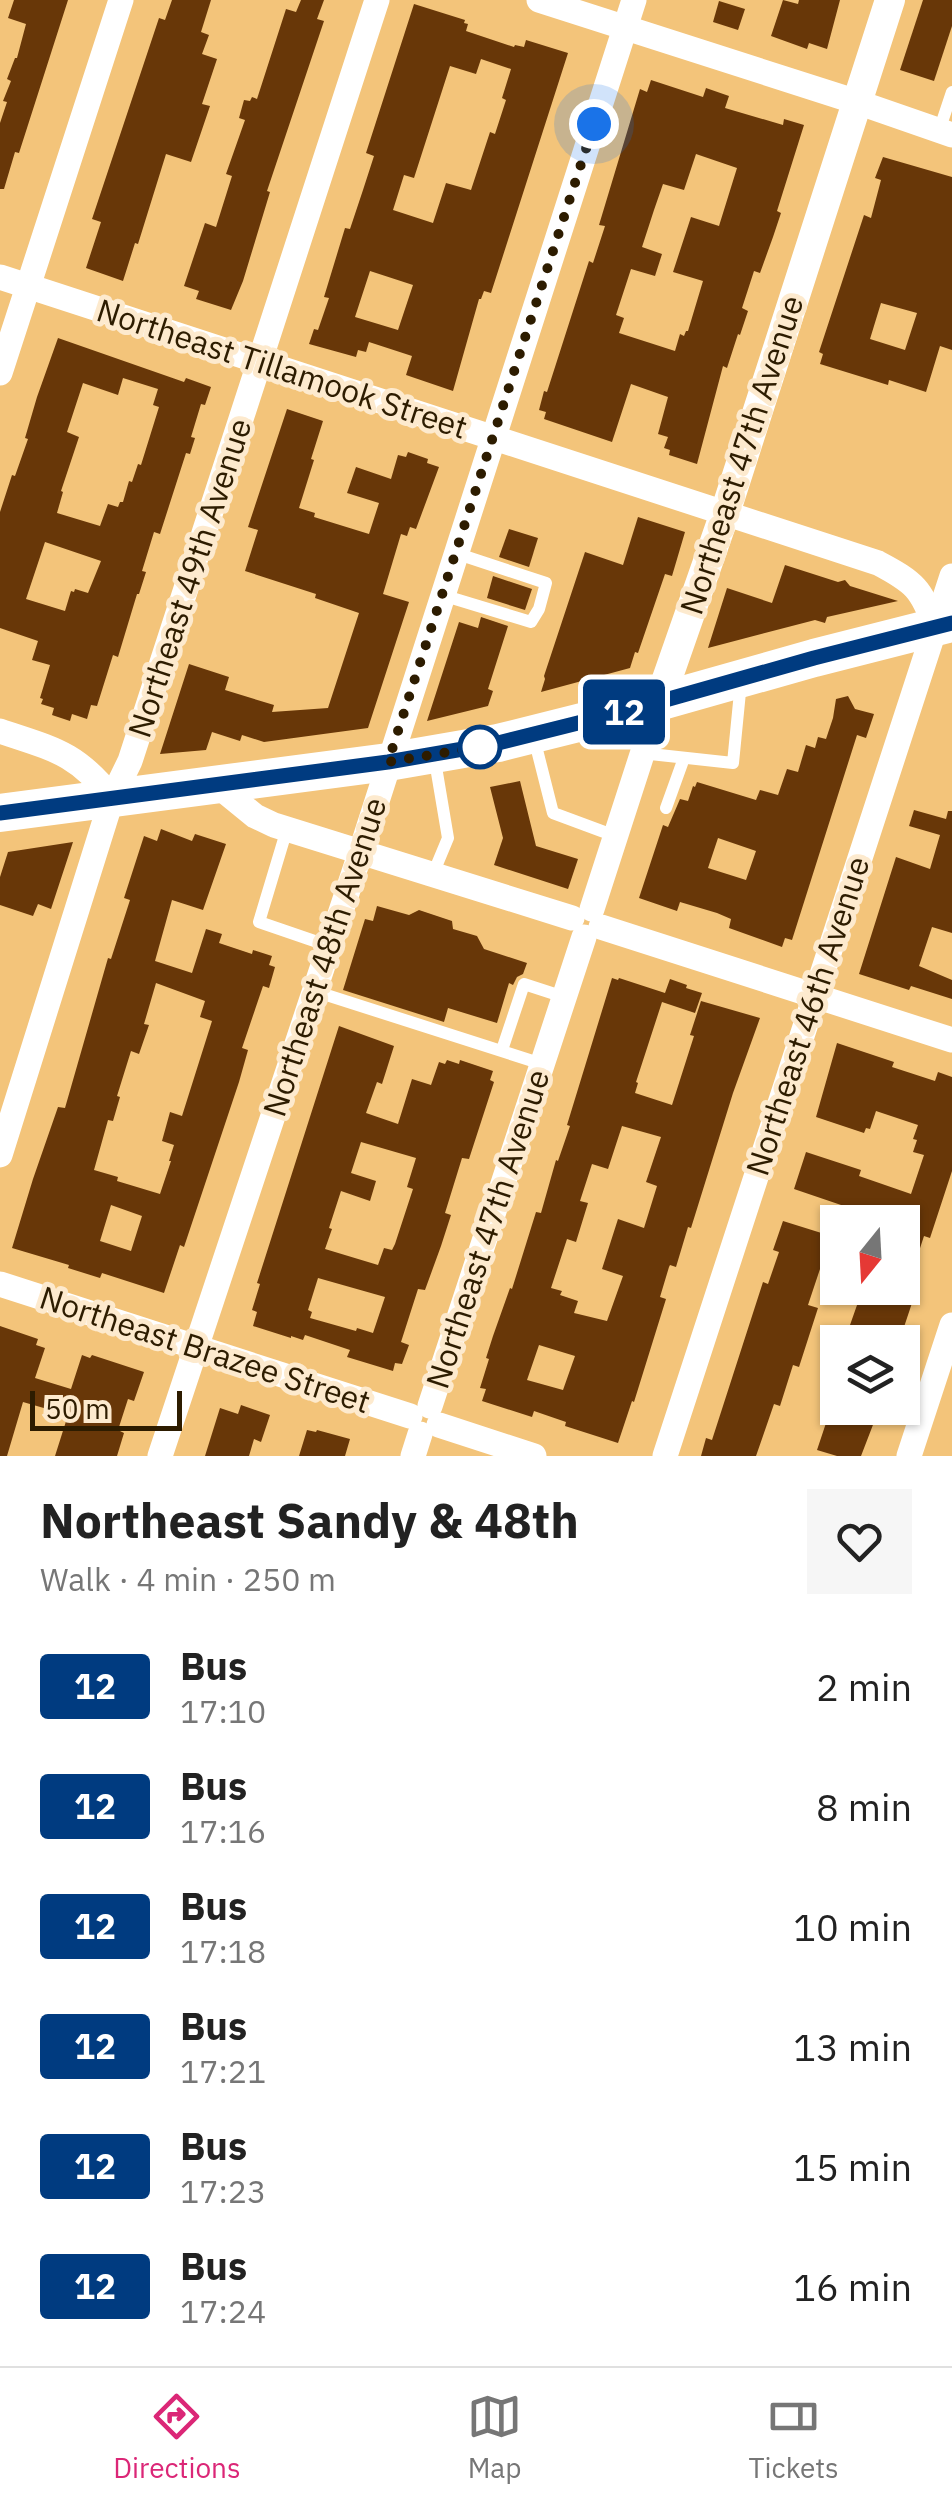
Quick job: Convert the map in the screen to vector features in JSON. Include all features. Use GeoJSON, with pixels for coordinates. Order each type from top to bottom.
{"type":"FeatureCollection","features":[{"type":"Feature","properties":{"kind":"main road"},"geometry":{"type":"LineString","coordinates":[[0,813],[434,754],[534,734],[944,625]]}},
{"type":"Feature","properties":{"kind":"street"},"geometry":{"type":"LineString","coordinates":[[0,373],[121,0]]}},
{"type":"Feature","properties":{"kind":"street","name":"Northeast 49th Avenue"},"geometry":{"type":"LineString","coordinates":[[0,1155],[112,798],[130,762],[377,0]]}},
{"type":"Feature","properties":{"kind":"street"},"geometry":{"type":"LineString","coordinates":[[539,0],[946,133]]}},
{"type":"Feature","properties":{"kind":"street","name":"Northeast 48th Avenue"},"geometry":{"type":"LineString","coordinates":[[160,1456],[361,850],[634,0]]}},
{"type":"Feature","properties":{"kind":"street","name":"Northeast 47th Avenue"},"geometry":{"type":"LineString","coordinates":[[422,1428],[640,754],[726,513],[890,0]]}},
{"type":"Feature","properties":{"kind":"street","name":"Northeast Tillamook Street"},"geometry":{"type":"LineString","coordinates":[[0,277],[878,563],[917,588],[944,625]]}},
{"type":"Feature","properties":{"kind":"street","name":"Northeast 46th Avenue"},"geometry":{"type":"LineString","coordinates":[[665,1456],[814,995],[944,625],[952,576]]}},
{"type":"Feature","properties":{"kind":"street"},"geometry":{"type":"LineString","coordinates":[[0,732],[56,750],[80,763],[112,798]]}},
{"type":"Feature","properties":{"kind":"street"},"geometry":{"type":"LineString","coordinates":[[216,785],[255,816],[288,830],[952,1040]]}},
{"type":"Feature","properties":{"kind":"street","name":"Northeast Brazee Street"},"geometry":{"type":"LineString","coordinates":[[0,1284],[196,1346],[422,1428],[534,1456]]}},
{"type":"Feature","properties":{"kind":"street"},"geometry":{"type":"LineString","coordinates":[[910,1456],[952,1325]]}},
{"type":"Feature","properties":{"kind":"lane"},"geometry":{"type":"LineString","coordinates":[[946,133],[952,92]]}},
{"type":"Feature","properties":{"kind":"lane"},"geometry":{"type":"LineString","coordinates":[[442,595],[531,622],[539,609],[546,583],[455,554]]}},
{"type":"Feature","properties":{"kind":"lane"},"geometry":{"type":"LineString","coordinates":[[640,754],[733,763],[741,680]]}},
{"type":"Feature","properties":{"kind":"lane"},"geometry":{"type":"LineString","coordinates":[[534,734],[554,813],[615,836]]}},
{"type":"Feature","properties":{"kind":"lane"},"geometry":{"type":"LineString","coordinates":[[434,754],[448,838],[434,874]]}},
{"type":"Feature","properties":{"kind":"lane"},"geometry":{"type":"LineString","coordinates":[[666,808],[684,758]]}},
{"type":"Feature","properties":{"kind":"lane"},"geometry":{"type":"LineString","coordinates":[[288,830],[259,922],[329,946]]}},
{"type":"Feature","properties":{"kind":"lane"},"geometry":{"type":"LineString","coordinates":[[502,1050],[524,984],[564,997]]}},
{"type":"Feature","properties":{"kind":"lane"},"geometry":{"type":"LineString","coordinates":[[314,990],[542,1064]]}},
{"type":"Feature","properties":{"kind":"building"},"geometry":{"type":"Polygon","coordinates":[[[14,0],[68,0],[19,153],[15,152],[4,189],[0,189],[0,123],[7,102],[3,101],[26,24],[8,18],[14,0]]]}},
{"type":"Feature","properties":{"kind":"building"},"geometry":{"type":"Polygon","coordinates":[[[172,0],[211,0],[201,32],[209,35],[202,54],[217,59],[202,104],[210,106],[191,162],[166,154],[123,281],[86,268],[101,222],[92,219],[159,18],[165,20],[172,0]]]}},
{"type":"Feature","properties":{"kind":"building"},"geometry":{"type":"Polygon","coordinates":[[[301,0],[324,0],[317,19],[324,21],[231,310],[196,299],[199,291],[184,286],[205,223],[216,227],[232,176],[226,174],[245,120],[239,118],[244,100],[257,99],[286,9],[296,12],[301,0]]]}},
{"type":"Feature","properties":{"kind":"building"},"geometry":{"type":"Polygon","coordinates":[[[783,0],[798,4],[799,0],[840,0],[827,49],[809,43],[807,49],[771,36],[783,0]]]}},
{"type":"Feature","properties":{"kind":"building"},"geometry":{"type":"Polygon","coordinates":[[[923,0],[952,0],[952,26],[934,81],[900,70],[923,0]]]}},
{"type":"Feature","properties":{"kind":"building"},"geometry":{"type":"Polygon","coordinates":[[[719,1],[745,9],[738,30],[713,22],[719,1]]]}},
{"type":"Feature","properties":{"kind":"building"},"geometry":{"type":"Polygon","coordinates":[[[414,4],[465,20],[466,31],[514,47],[524,47],[526,40],[568,53],[491,293],[484,291],[479,299],[453,391],[406,375],[412,356],[369,342],[366,352],[358,350],[356,357],[309,344],[314,329],[318,330],[345,228],[350,229],[374,156],[366,153],[414,4]],[[481,59],[476,74],[450,66],[414,178],[404,175],[393,210],[433,223],[446,183],[471,190],[490,132],[495,134],[511,69],[481,59]],[[370,271],[355,317],[398,330],[413,285],[370,271]]]}},
{"type":"Feature","properties":{"kind":"building"},"geometry":{"type":"Polygon","coordinates":[[[651,80],[703,97],[706,88],[729,96],[725,108],[783,125],[784,119],[804,125],[777,211],[781,213],[773,237],[760,273],[754,271],[742,308],[748,311],[727,368],[723,366],[697,464],[669,455],[670,450],[664,448],[668,437],[658,434],[668,397],[631,384],[612,442],[544,419],[546,412],[539,410],[589,261],[593,263],[605,226],[599,225],[640,89],[647,92],[651,80]],[[696,154],[684,190],[663,184],[642,247],[662,254],[655,276],[631,269],[616,315],[624,318],[619,333],[675,351],[680,334],[684,336],[688,331],[703,281],[673,272],[691,217],[719,226],[737,168],[696,154]]]}},
{"type":"Feature","properties":{"kind":"building"},"geometry":{"type":"Polygon","coordinates":[[[883,157],[952,177],[952,350],[940,346],[926,392],[820,364],[823,354],[819,352],[864,215],[871,218],[881,180],[875,178],[883,157]],[[881,303],[870,339],[905,350],[917,313],[881,303]]]}},
{"type":"Feature","properties":{"kind":"building"},"geometry":{"type":"Polygon","coordinates":[[[58,338],[184,382],[186,378],[211,387],[205,405],[201,404],[190,454],[186,453],[160,534],[154,532],[142,571],[146,572],[118,657],[113,655],[97,706],[91,705],[87,719],[72,714],[70,721],[52,715],[54,708],[41,704],[50,665],[32,660],[38,641],[0,628],[0,512],[28,439],[25,438],[58,338]],[[123,378],[118,395],[83,383],[67,432],[79,437],[57,513],[100,526],[108,504],[118,507],[123,502],[129,481],[141,465],[159,407],[153,405],[158,389],[123,378]],[[45,542],[26,599],[65,611],[71,591],[88,593],[101,561],[45,542]]]}},
{"type":"Feature","properties":{"kind":"building"},"geometry":{"type":"Polygon","coordinates":[[[287,409],[323,421],[299,508],[315,513],[314,517],[369,534],[379,503],[347,493],[356,467],[391,479],[398,455],[406,457],[408,452],[439,467],[416,529],[410,527],[407,536],[401,534],[383,594],[409,602],[368,728],[264,742],[242,735],[240,741],[212,732],[206,750],[160,754],[189,664],[229,677],[225,690],[274,705],[272,712],[328,708],[359,613],[245,571],[258,530],[248,527],[287,409]]]}},
{"type":"Feature","properties":{"kind":"building"},"geometry":{"type":"Polygon","coordinates":[[[638,517],[685,532],[672,576],[665,574],[630,668],[541,692],[585,552],[623,565],[638,517]]]}},
{"type":"Feature","properties":{"kind":"building"},"geometry":{"type":"Polygon","coordinates":[[[509,529],[538,538],[529,567],[499,557],[509,529]]]}},
{"type":"Feature","properties":{"kind":"building"},"geometry":{"type":"Polygon","coordinates":[[[785,565],[838,582],[845,580],[850,586],[898,601],[827,617],[825,623],[815,620],[708,648],[727,588],[772,603],[785,565]]]}},
{"type":"Feature","properties":{"kind":"building"},"geometry":{"type":"Polygon","coordinates":[[[493,576],[532,589],[525,610],[487,598],[493,576]]]}},
{"type":"Feature","properties":{"kind":"building"},"geometry":{"type":"Polygon","coordinates":[[[481,617],[508,626],[488,689],[493,691],[488,706],[427,721],[459,622],[478,628],[481,617]]]}},
{"type":"Feature","properties":{"kind":"building"},"geometry":{"type":"Polygon","coordinates":[[[848,696],[855,709],[874,714],[866,738],[857,735],[792,940],[785,938],[782,947],[729,928],[731,919],[717,913],[680,902],[677,911],[639,898],[663,825],[668,827],[680,799],[688,801],[697,782],[756,800],[760,790],[778,795],[787,769],[798,772],[806,745],[815,748],[818,737],[826,739],[836,699],[848,696]],[[718,838],[708,868],[746,880],[756,851],[718,838]]]}},
{"type":"Feature","properties":{"kind":"building"},"geometry":{"type":"Polygon","coordinates":[[[520,781],[536,846],[578,859],[568,889],[494,865],[503,838],[490,787],[520,781]]]}},
{"type":"Feature","properties":{"kind":"building"},"geometry":{"type":"Polygon","coordinates":[[[914,810],[946,819],[948,811],[952,811],[952,933],[932,927],[919,966],[952,980],[952,999],[859,974],[896,857],[930,869],[940,835],[909,826],[914,810]]]}},
{"type":"Feature","properties":{"kind":"building"},"geometry":{"type":"Polygon","coordinates":[[[161,829],[192,841],[195,834],[226,844],[203,910],[172,900],[155,961],[192,973],[206,929],[222,934],[219,943],[272,956],[269,965],[275,967],[269,988],[263,986],[242,1048],[248,1050],[239,1082],[184,1247],[180,1245],[164,1293],[102,1273],[100,1278],[12,1248],[58,1107],[65,1108],[108,958],[111,959],[130,900],[124,898],[144,836],[157,841],[161,829]],[[156,983],[144,1024],[149,1025],[139,1054],[131,1051],[113,1121],[108,1120],[94,1170],[160,1194],[174,1145],[162,1141],[170,1112],[182,1116],[212,1021],[200,1017],[205,1001],[156,983]],[[111,1205],[100,1241],[131,1251],[142,1216],[111,1205]]]}},
{"type":"Feature","properties":{"kind":"building"},"geometry":{"type":"Polygon","coordinates":[[[73,842],[51,909],[38,904],[33,916],[0,905],[0,877],[8,852],[73,842]]]}},
{"type":"Feature","properties":{"kind":"building"},"geometry":{"type":"Polygon","coordinates":[[[377,906],[409,915],[419,910],[452,921],[453,929],[477,936],[484,949],[527,963],[523,974],[513,985],[509,983],[497,1023],[448,1008],[444,1022],[343,990],[365,919],[373,921],[377,906]]]}},
{"type":"Feature","properties":{"kind":"building"},"geometry":{"type":"Polygon","coordinates":[[[612,978],[665,993],[670,979],[702,993],[695,1013],[662,1002],[636,1082],[635,1093],[672,1105],[701,1001],[760,1018],[691,1228],[688,1227],[676,1267],[669,1267],[660,1297],[666,1299],[618,1443],[534,1411],[532,1417],[482,1401],[486,1389],[480,1388],[489,1359],[486,1358],[536,1212],[541,1213],[570,1126],[567,1125],[612,978]],[[622,1126],[608,1169],[592,1164],[580,1201],[588,1203],[576,1242],[567,1239],[551,1288],[578,1301],[574,1313],[607,1321],[623,1276],[602,1269],[618,1219],[644,1228],[657,1186],[646,1182],[661,1137],[622,1126]],[[539,1345],[527,1380],[563,1390],[575,1356],[539,1345]]]}},
{"type":"Feature","properties":{"kind":"building"},"geometry":{"type":"Polygon","coordinates":[[[339,1026],[394,1046],[382,1084],[377,1082],[366,1113],[398,1124],[412,1079],[431,1085],[439,1062],[459,1064],[460,1060],[493,1071],[490,1080],[494,1082],[469,1159],[462,1158],[445,1213],[451,1215],[441,1246],[425,1290],[418,1289],[401,1342],[409,1345],[402,1364],[395,1363],[393,1371],[347,1357],[350,1350],[305,1335],[303,1340],[291,1338],[253,1326],[257,1312],[252,1310],[260,1284],[257,1283],[339,1026]],[[361,1142],[351,1173],[376,1181],[370,1201],[341,1191],[325,1249],[378,1265],[384,1248],[392,1250],[395,1244],[413,1189],[407,1187],[416,1158],[361,1142]],[[318,1278],[308,1310],[312,1312],[310,1318],[373,1333],[385,1297],[318,1278]]]}},
{"type":"Feature","properties":{"kind":"building"},"geometry":{"type":"Polygon","coordinates":[[[837,1043],[935,1081],[938,1072],[952,1077],[952,1171],[930,1238],[924,1236],[920,1248],[920,1205],[841,1205],[794,1189],[806,1152],[861,1170],[859,1176],[911,1194],[924,1155],[913,1152],[918,1125],[876,1111],[870,1129],[866,1128],[864,1133],[816,1117],[837,1043]]]}},
{"type":"Feature","properties":{"kind":"building"},"geometry":{"type":"Polygon","coordinates":[[[783,1221],[820,1233],[820,1269],[808,1305],[818,1308],[799,1367],[793,1365],[780,1406],[774,1404],[756,1456],[701,1456],[706,1438],[712,1440],[763,1282],[768,1284],[779,1252],[773,1250],[783,1221]]]}},
{"type":"Feature","properties":{"kind":"building"},"geometry":{"type":"Polygon","coordinates":[[[857,1305],[911,1305],[905,1325],[850,1325],[857,1305]]]}},
{"type":"Feature","properties":{"kind":"building"},"geometry":{"type":"Polygon","coordinates":[[[0,1326],[38,1339],[36,1345],[45,1348],[35,1378],[71,1389],[82,1355],[144,1372],[134,1401],[128,1399],[118,1430],[124,1433],[117,1456],[55,1456],[68,1415],[23,1402],[7,1456],[0,1456],[0,1326]]]}},
{"type":"Feature","properties":{"kind":"building"},"geometry":{"type":"Polygon","coordinates":[[[241,1405],[270,1415],[261,1442],[254,1439],[249,1456],[205,1456],[220,1408],[238,1414],[241,1405]]]}},
{"type":"Feature","properties":{"kind":"building"},"geometry":{"type":"Polygon","coordinates":[[[825,1425],[873,1425],[861,1456],[837,1456],[817,1450],[825,1425]]]}},
{"type":"Feature","properties":{"kind":"building"},"geometry":{"type":"Polygon","coordinates":[[[307,1430],[350,1439],[345,1456],[299,1456],[307,1430]]]}},
{"type":"Feature","properties":{"kind":"bus line","name":"12"},"geometry":{"type":"LineString","coordinates":[[0,813],[388,762],[498,743],[952,623]]}},
{"type":"Feature","properties":{"kind":"route"},"geometry":{"type":"LineString","coordinates":[[480,747],[388,762],[594,124]]}}]}
